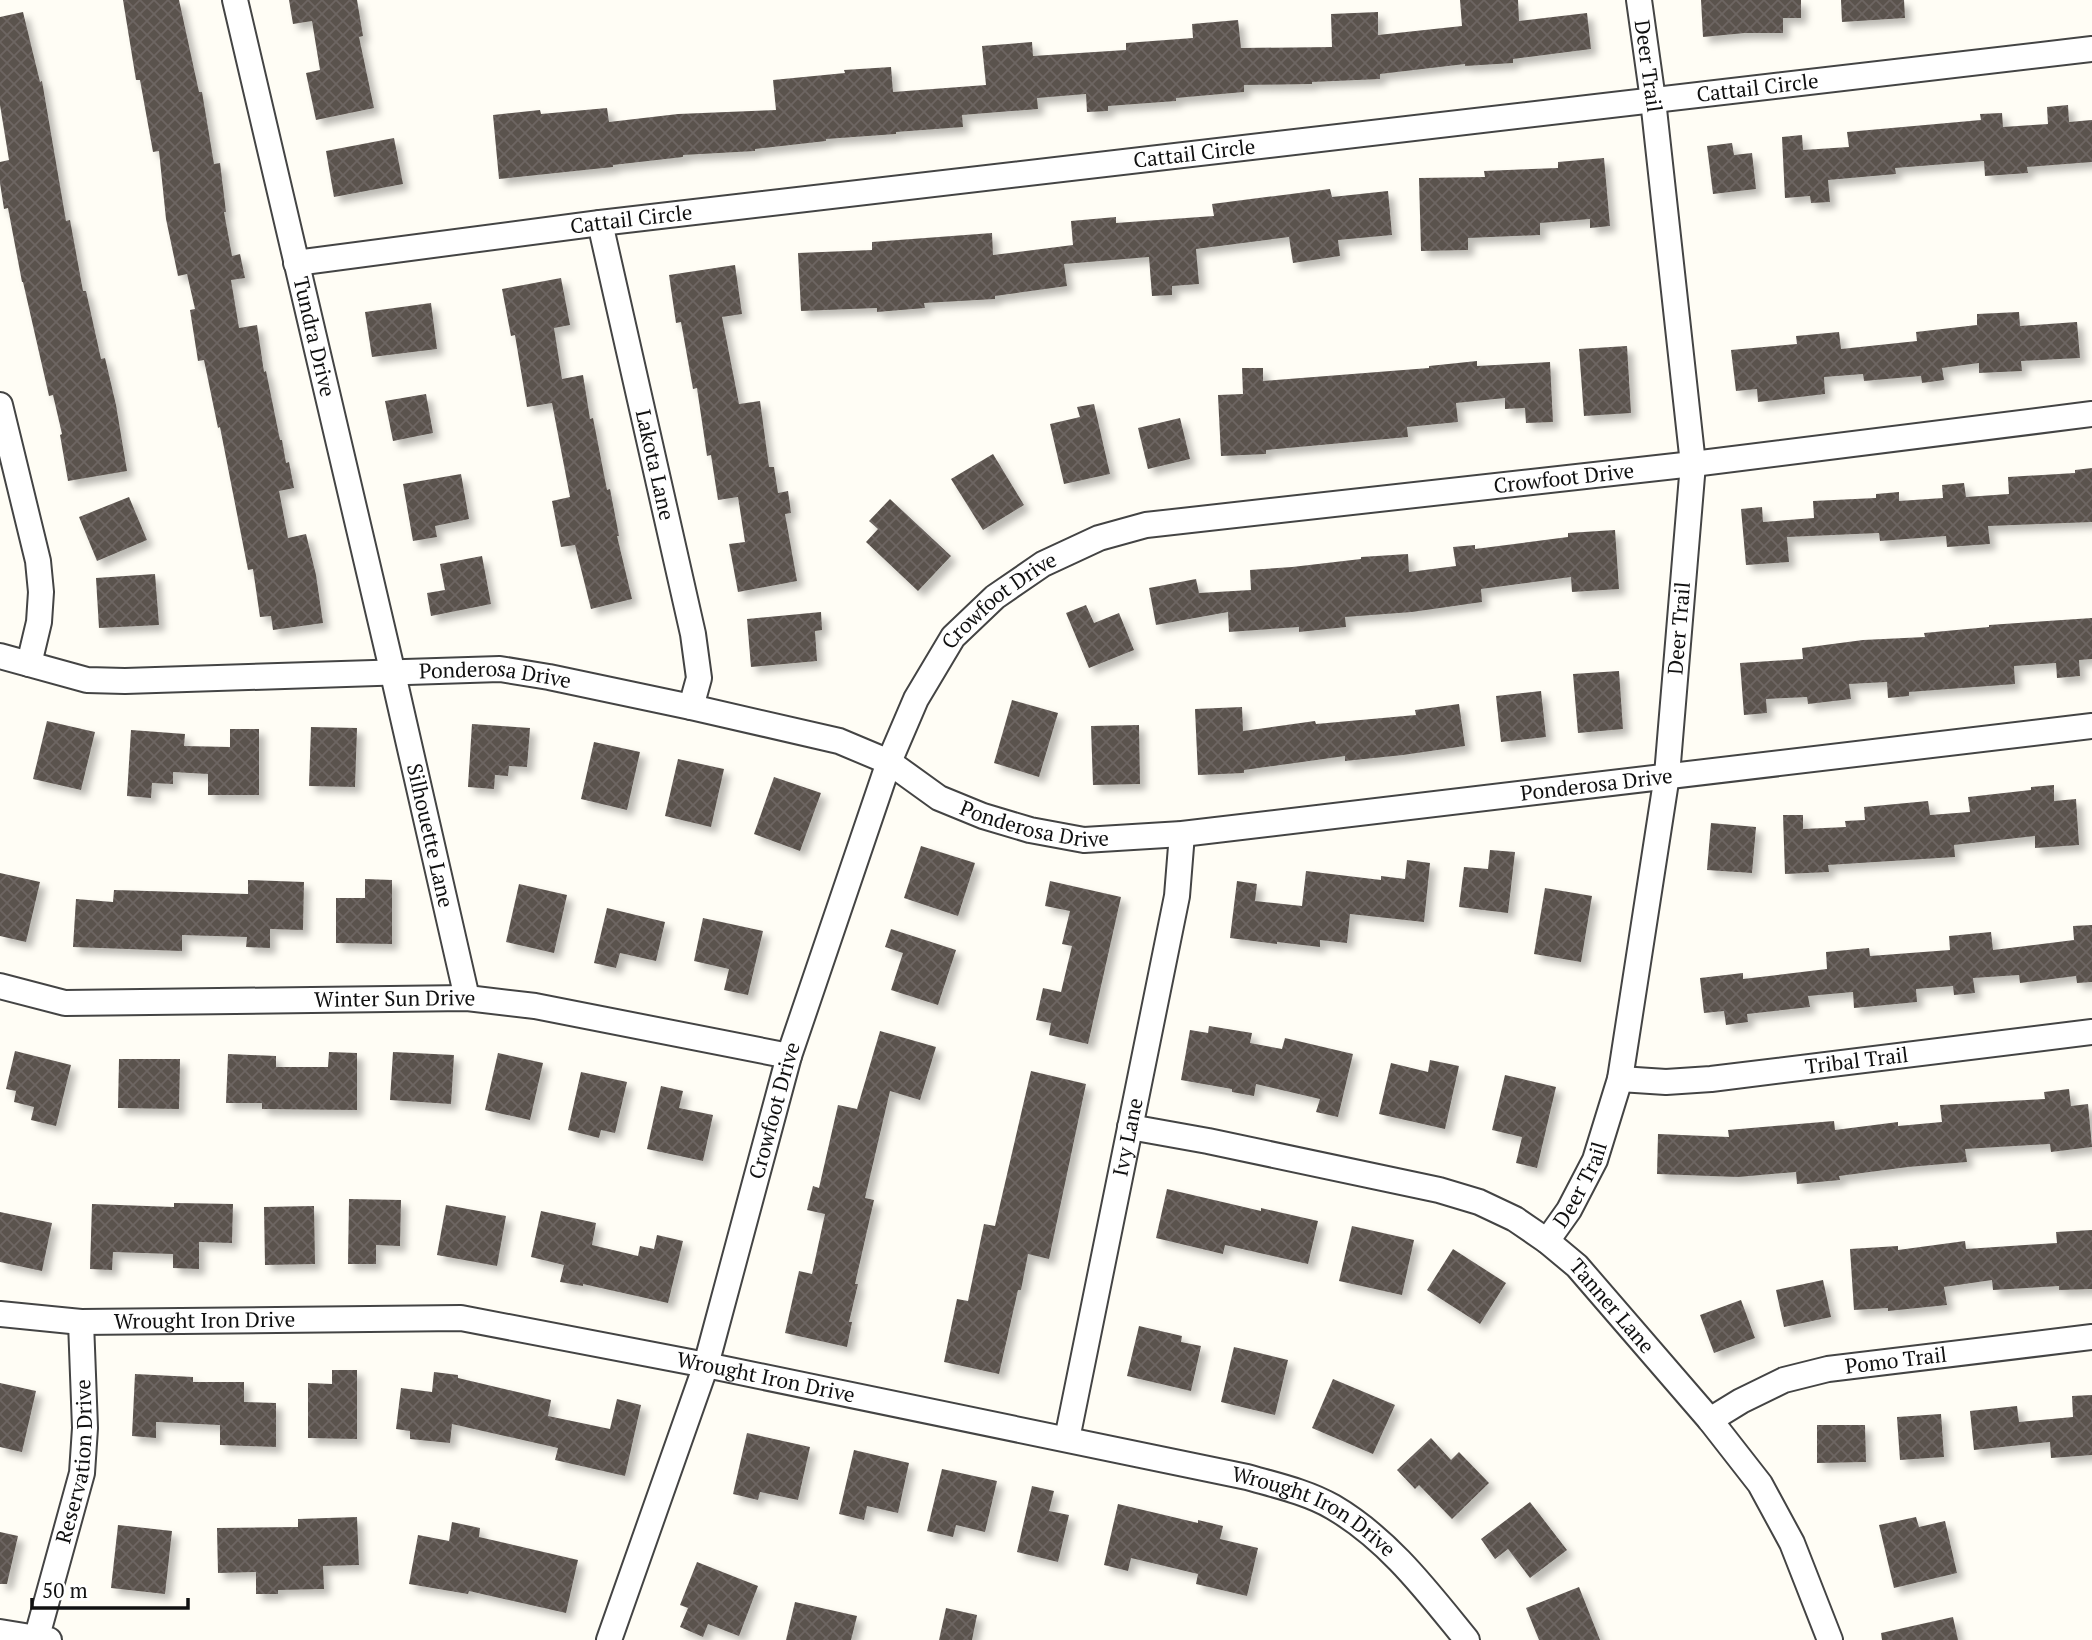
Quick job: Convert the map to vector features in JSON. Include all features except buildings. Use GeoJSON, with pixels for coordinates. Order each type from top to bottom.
{"type":"FeatureCollection","features":[{"type":"Feature","properties":{"kind":"street","name":"Tundra Drive"},"geometry":{"type":"LineString","coordinates":[[235,0],[393,674]]}},
{"type":"Feature","properties":{"kind":"street","name":"Deer Trail"},"geometry":{"type":"LineString","coordinates":[[1547,1241],[1569,1210],[1595,1160],[1620,1079],[1667,775],[1693,464],[1653,100],[1639,0]]}},
{"type":"Feature","properties":{"kind":"street","name":"Cattail Circle"},"geometry":{"type":"LineString","coordinates":[[296,263],[600,223],[2092,49]]}},
{"type":"Feature","properties":{"kind":"street","name":"Lakota Lane"},"geometry":{"type":"LineString","coordinates":[[600,223],[693,634],[699,678],[691,707]]}},
{"type":"Feature","properties":{"kind":"street"},"geometry":{"type":"LineString","coordinates":[[0,405],[38,561],[41,592],[39,622],[29,664]]}},
{"type":"Feature","properties":{"kind":"street","name":"Crowfoot Drive"},"geometry":{"type":"LineString","coordinates":[[609,1640],[706,1364],[789,1056],[889,762],[916,699],[953,637],[996,597],[1042,564],[1099,538],[1146,525],[1693,464],[2092,414]]}},
{"type":"Feature","properties":{"kind":"street","name":"Ponderosa Drive"},"geometry":{"type":"LineString","coordinates":[[0,656],[87,680],[393,674],[500,669],[549,677],[839,741],[889,762],[939,798],[983,816],[1030,830],[1084,840],[1182,834],[2092,726]]}},
{"type":"Feature","properties":{"kind":"street","name":"Silhouette Lane"},"geometry":{"type":"LineString","coordinates":[[393,674],[467,998]]}},
{"type":"Feature","properties":{"kind":"street","name":"Ivy Lane"},"geometry":{"type":"LineString","coordinates":[[1067,1439],[1177,896],[1182,834]]}},
{"type":"Feature","properties":{"kind":"street","name":"Winter Sun Drive"},"geometry":{"type":"LineString","coordinates":[[0,986],[65,1003],[467,998],[535,1006],[789,1056]]}},
{"type":"Feature","properties":{"kind":"street","name":"Tribal Trail"},"geometry":{"type":"LineString","coordinates":[[1620,1079],[1666,1082],[1711,1079],[2092,1032]]}},
{"type":"Feature","properties":{"kind":"street","name":"Tanner Lane"},"geometry":{"type":"LineString","coordinates":[[1129,1127],[1439,1190],[1479,1202],[1515,1219],[1547,1241],[1577,1266],[1710,1420],[1760,1483],[1792,1543],[1830,1640]]}},
{"type":"Feature","properties":{"kind":"street","name":"Wrought Iron Drive"},"geometry":{"type":"LineString","coordinates":[[0,1314],[80,1322],[461,1318],[706,1364],[1247,1477],[1332,1506],[1368,1531],[1404,1564],[1467,1640]]}},
{"type":"Feature","properties":{"kind":"street","name":"Reservation Drive"},"geometry":{"type":"LineString","coordinates":[[41,1640],[82,1473],[85,1428],[80,1322]]}},
{"type":"Feature","properties":{"kind":"street","name":"Pomo Trail"},"geometry":{"type":"LineString","coordinates":[[1710,1420],[1784,1380],[1828,1369],[2092,1337]]}},
{"type":"Feature","properties":{"kind":"street"},"geometry":{"type":"LineString","coordinates":[[0,1632],[41,1640]]}}]}
